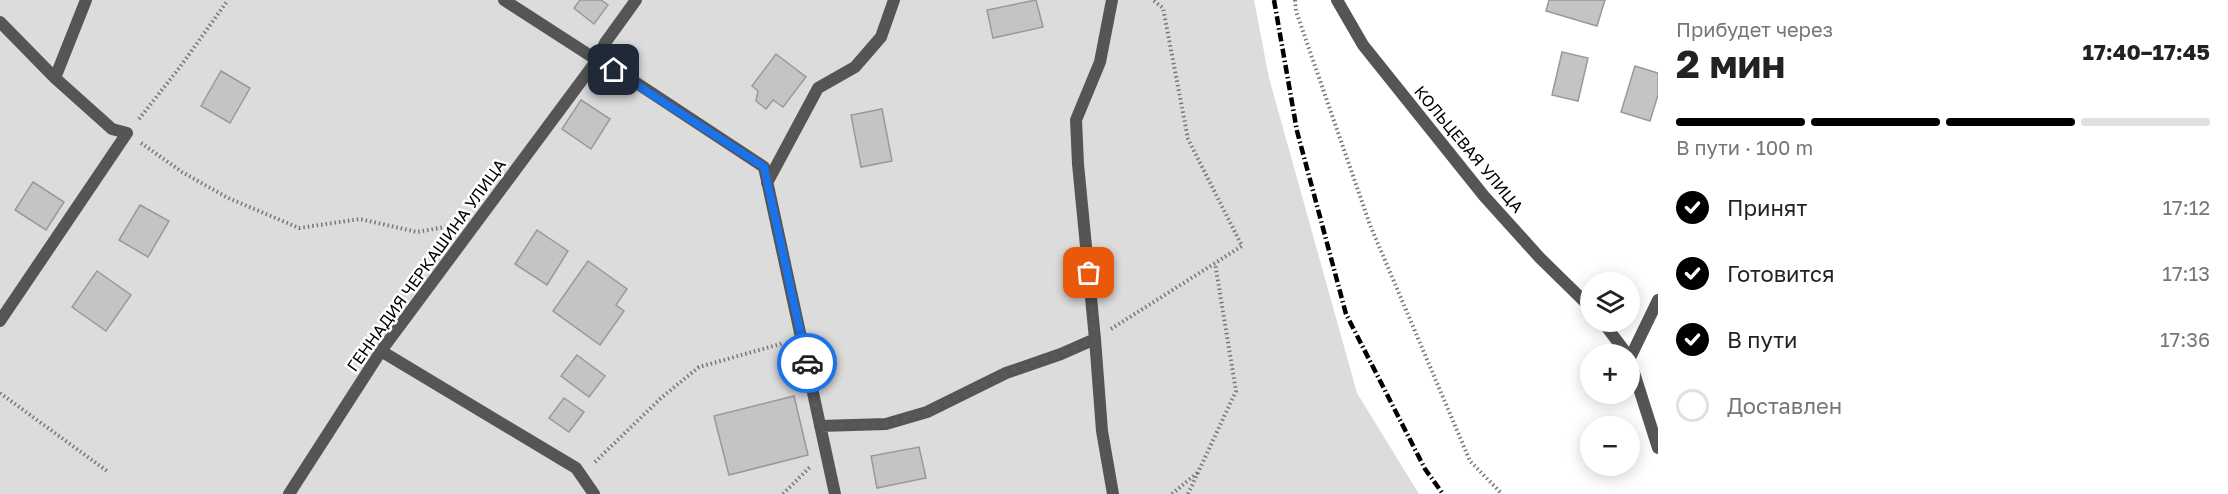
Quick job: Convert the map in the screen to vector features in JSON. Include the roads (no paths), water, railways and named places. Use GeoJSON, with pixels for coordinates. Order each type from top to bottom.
{"type":"FeatureCollection","features":[{"type":"Feature","properties":{"kind":"street"},"geometry":{"type":"LineString","coordinates":[[55,78],[86,0]]}},
{"type":"Feature","properties":{"kind":"street"},"geometry":{"type":"LineString","coordinates":[[504,0],[632,80],[764,167],[835,494]]}},
{"type":"Feature","properties":{"kind":"street","name":"ГЕННАДИЯ ЧЕРКАШИНА УЛИЦА"},"geometry":{"type":"LineString","coordinates":[[289,494],[381,351],[597,60],[605,43],[636,0]]}},
{"type":"Feature","properties":{"kind":"street"},"geometry":{"type":"LineString","coordinates":[[768,183],[818,88],[855,67],[881,37],[894,0]]}},
{"type":"Feature","properties":{"kind":"street"},"geometry":{"type":"LineString","coordinates":[[1112,0],[1100,62],[1076,120],[1102,431],[1113,494]]}},
{"type":"Feature","properties":{"kind":"street","name":"КОЛЬЦЕВАЯ УЛИЦА"},"geometry":{"type":"LineString","coordinates":[[1336,0],[1363,45],[1484,196],[1540,258],[1580,297]]}},
{"type":"Feature","properties":{"kind":"street"},"geometry":{"type":"LineString","coordinates":[[0,22],[55,78],[112,129],[128,134],[0,321]]}},
{"type":"Feature","properties":{"kind":"street"},"geometry":{"type":"LineString","coordinates":[[1635,344],[1658,302]]}},
{"type":"Feature","properties":{"kind":"street"},"geometry":{"type":"LineString","coordinates":[[1610,332],[1620,344]]}},
{"type":"Feature","properties":{"kind":"street"},"geometry":{"type":"LineString","coordinates":[[820,426],[886,424],[927,412],[1006,373],[1061,354],[1095,339]]}},
{"type":"Feature","properties":{"kind":"street"},"geometry":{"type":"LineString","coordinates":[[381,351],[576,468],[594,494]]}},
{"type":"Feature","properties":{"kind":"street"},"geometry":{"type":"LineString","coordinates":[[1640,391],[1658,448]]}},
{"type":"Feature","properties":{"kind":"railway"},"geometry":{"type":"LineString","coordinates":[[1274,0],[1297,131],[1346,314],[1425,469],[1443,494]]}}]}
